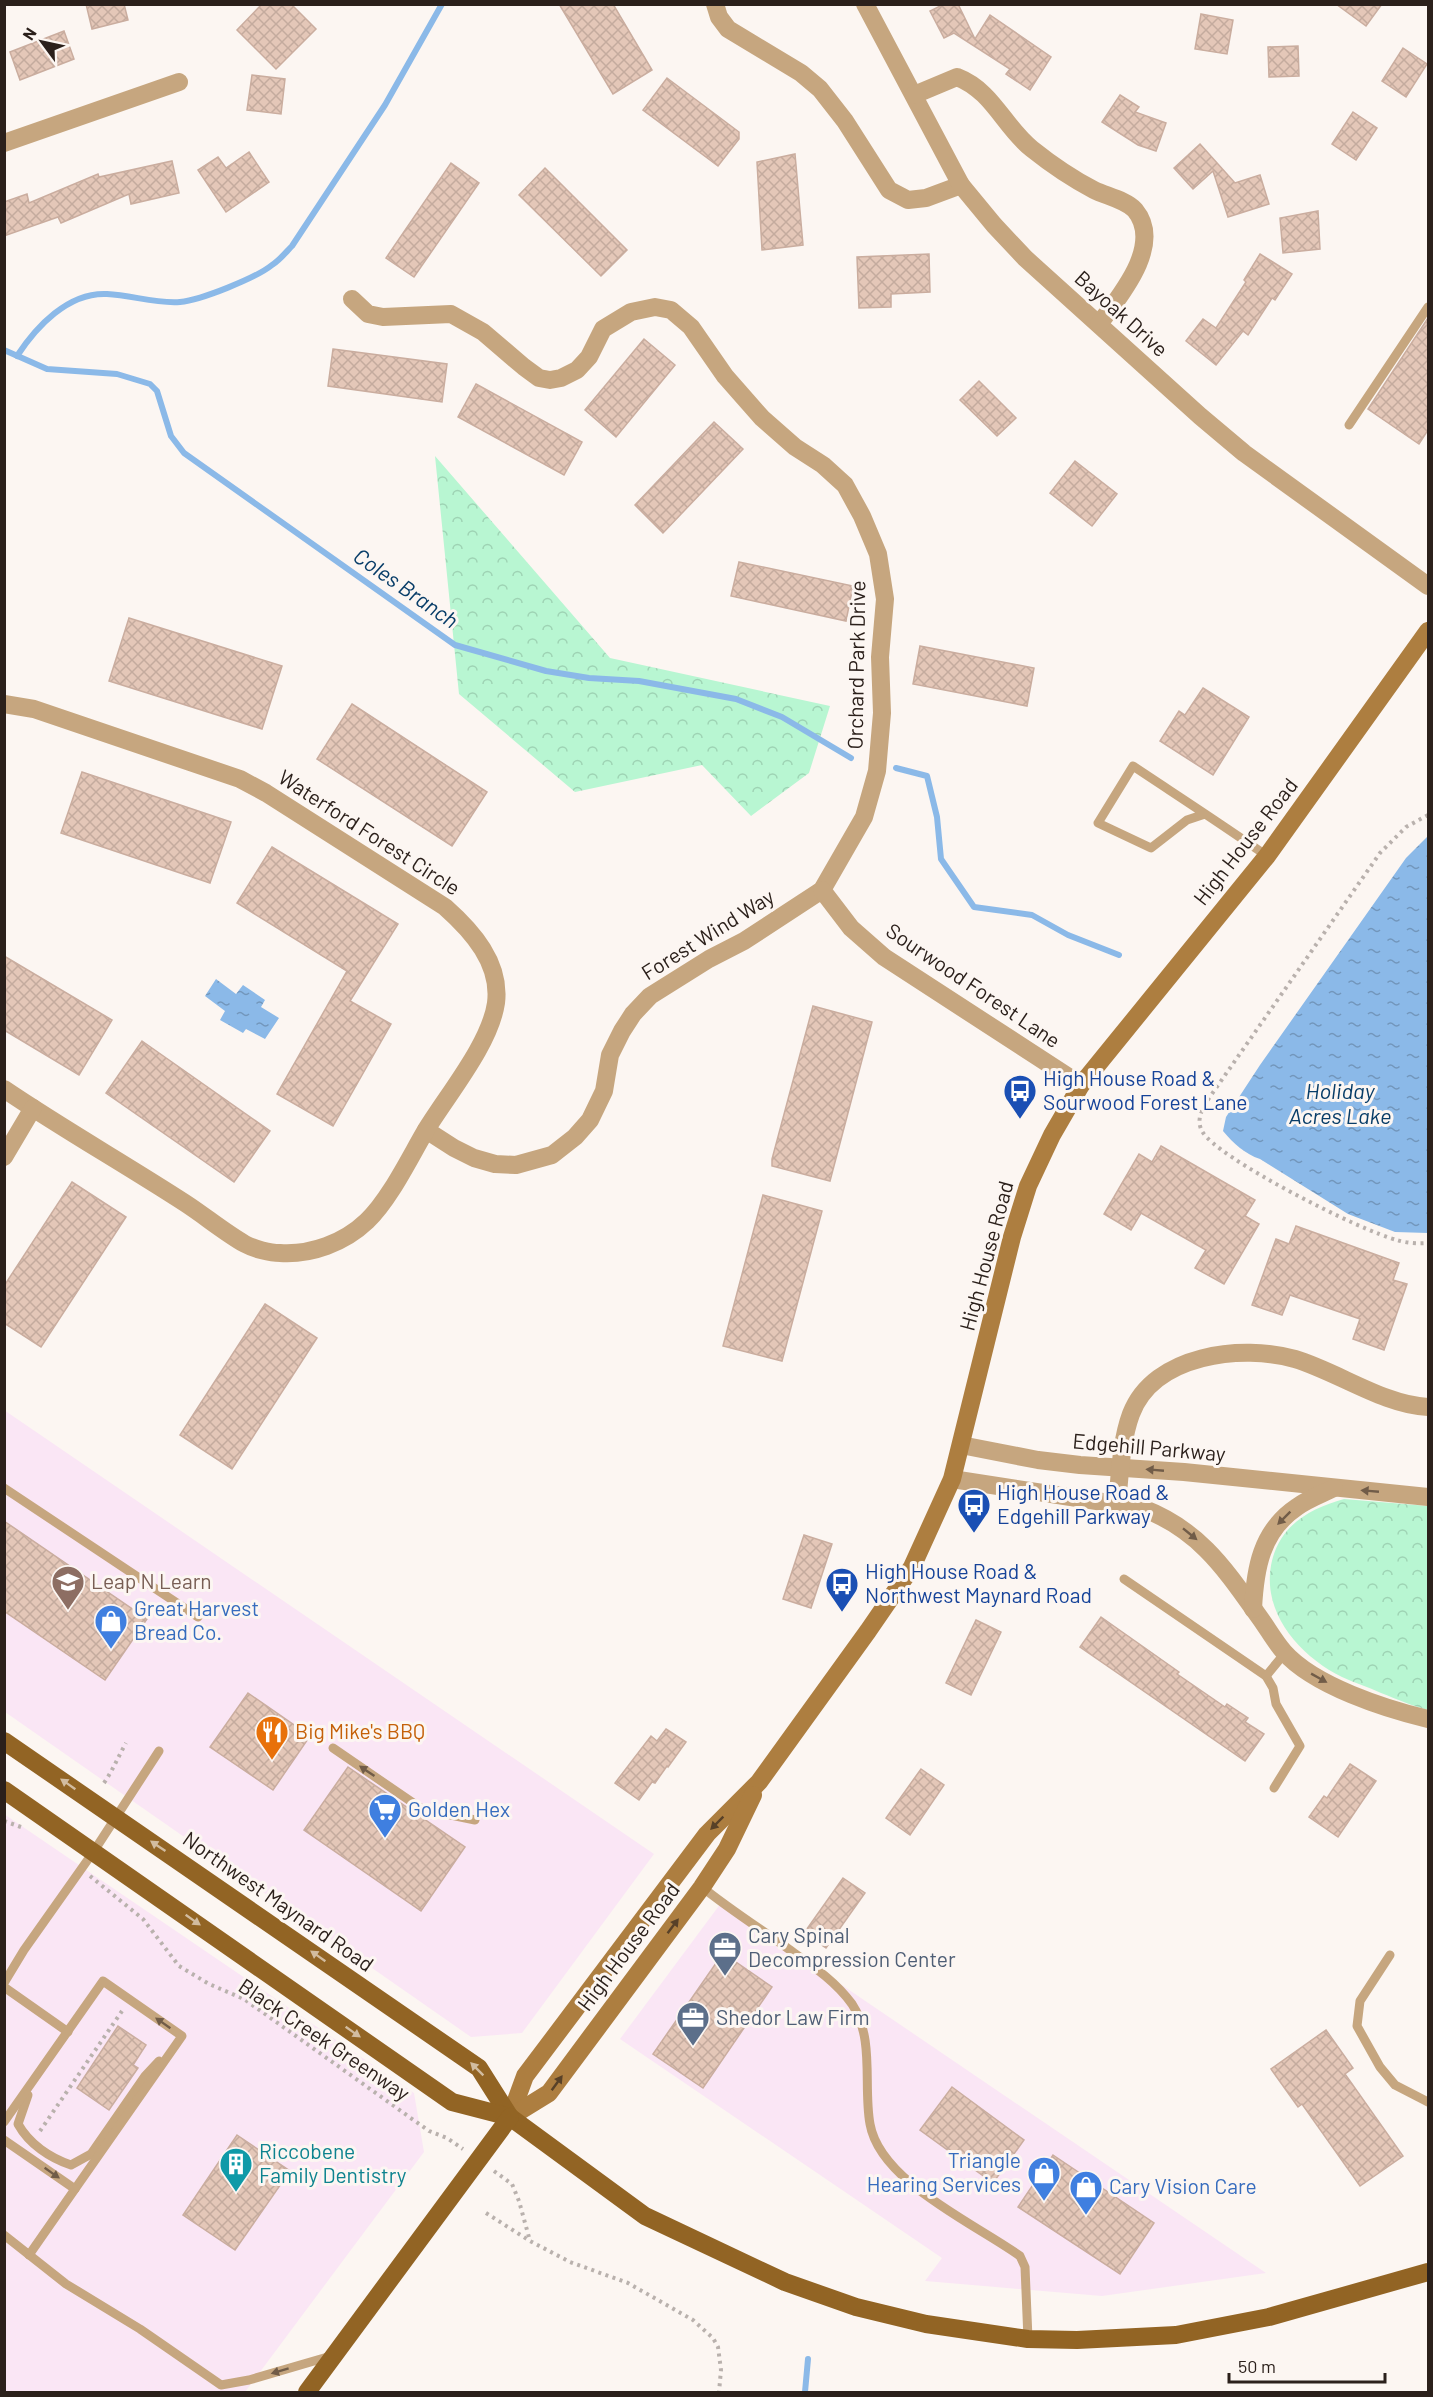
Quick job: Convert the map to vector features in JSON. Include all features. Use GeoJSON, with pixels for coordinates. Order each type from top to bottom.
{"type":"FeatureCollection","features":[{"type":"Feature","properties":{"kind":"main road","name":"High House Road"},"geometry":{"type":"LineString","coordinates":[[307,2392],[510,2117],[525,2076],[707,1834],[759,1782],[912,1567],[952,1479],[1012,1237],[1028,1186],[1052,1136],[1081,1085],[1267,856],[1382,699],[1428,631]]}},
{"type":"Feature","properties":{"kind":"main road","name":"Northwest Maynard Road"},"geometry":{"type":"LineString","coordinates":[[4,1741],[478,2068],[510,2117],[645,2216],[786,2282],[856,2307],[926,2324],[1028,2339],[1077,2340],[1176,2335],[1269,2317],[1428,2272]]}},
{"type":"Feature","properties":{"kind":"main road","name":"High House Road"},"geometry":{"type":"LineString","coordinates":[[510,2117],[549,2093],[702,1887],[727,1849],[759,1782]]}},
{"type":"Feature","properties":{"kind":"main road","name":"Northwest Maynard Road"},"geometry":{"type":"LineString","coordinates":[[4,1790],[452,2102],[510,2117]]}},
{"type":"Feature","properties":{"kind":"street"},"geometry":{"type":"LineString","coordinates":[[715,4],[719,17],[728,28],[801,73],[820,89],[845,121],[889,190],[908,200],[926,198],[961,185]]}},
{"type":"Feature","properties":{"kind":"street","name":"Bayoak Drive"},"geometry":{"type":"LineString","coordinates":[[865,4],[961,185],[1025,258],[1244,453],[1428,586]]}},
{"type":"Feature","properties":{"kind":"street"},"geometry":{"type":"LineString","coordinates":[[914,95],[957,77],[967,81],[977,87],[998,108],[1025,143],[1046,160],[1068,176],[1134,209],[1144,230],[1142,252],[1133,278],[1099,324]]}},
{"type":"Feature","properties":{"kind":"street"},"geometry":{"type":"LineString","coordinates":[[4,143],[178,82]]}},
{"type":"Feature","properties":{"kind":"street","name":"Orchard Park Drive"},"geometry":{"type":"LineString","coordinates":[[352,299],[368,314],[383,317],[451,314],[483,332],[539,378],[550,380],[561,378],[577,370],[589,357],[603,329],[632,312],[655,307],[671,310],[691,327],[725,376],[762,418],[795,447],[823,465],[845,485],[878,554],[882,576],[885,599],[880,657],[882,713],[877,771],[864,817],[822,890]]}},
{"type":"Feature","properties":{"kind":"street","name":"Waterford Forest Circle"},"geometry":{"type":"LineString","coordinates":[[4,704],[33,709],[240,779],[266,793],[445,907],[465,924],[484,949],[494,974],[496,1002],[478,1049],[426,1130],[402,1173],[368,1220],[345,1238],[301,1253],[278,1253],[247,1245],[187,1204],[4,1089]]}},
{"type":"Feature","properties":{"kind":"street","name":"Sourwood Forest Lane"},"geometry":{"type":"LineString","coordinates":[[822,890],[850,928],[884,957],[1081,1085]]}},
{"type":"Feature","properties":{"kind":"street","name":"Forest Wind Way"},"geometry":{"type":"LineString","coordinates":[[426,1130],[474,1158],[495,1164],[516,1165],[552,1155],[575,1137],[590,1120],[604,1091],[610,1055],[633,1014],[650,996],[709,959],[744,941],[822,890]]}},
{"type":"Feature","properties":{"kind":"street"},"geometry":{"type":"LineString","coordinates":[[4,1157],[33,1108]]}},
{"type":"Feature","properties":{"kind":"street"},"geometry":{"type":"LineString","coordinates":[[1117,1504],[1120,1467],[1131,1414],[1139,1399],[1160,1378],[1190,1361],[1219,1354],[1250,1352],[1296,1359],[1376,1392],[1428,1407]]}},
{"type":"Feature","properties":{"kind":"street","name":"Edgehill Parkway"},"geometry":{"type":"LineString","coordinates":[[961,1445],[1038,1460],[1428,1497]]}},
{"type":"Feature","properties":{"kind":"street"},"geometry":{"type":"LineString","coordinates":[[952,1479],[1142,1508],[1165,1517],[1187,1530],[1211,1554],[1285,1653],[1308,1671],[1361,1698],[1393,1711],[1428,1719]]}},
{"type":"Feature","properties":{"kind":"street"},"geometry":{"type":"LineString","coordinates":[[1253,1609],[1257,1566],[1270,1535],[1283,1518],[1298,1506],[1334,1488]]}},
{"type":"Feature","properties":{"kind":"lane"},"geometry":{"type":"LineString","coordinates":[[1349,425],[1428,307]]}},
{"type":"Feature","properties":{"kind":"lane"},"geometry":{"type":"LineString","coordinates":[[1205,814],[1187,820],[1151,848],[1098,823],[1133,766],[1205,814],[1267,856]]}},
{"type":"Feature","properties":{"kind":"lane"},"geometry":{"type":"LineString","coordinates":[[4,1488],[198,1617]]}},
{"type":"Feature","properties":{"kind":"lane"},"geometry":{"type":"LineString","coordinates":[[1124,1579],[1266,1676],[1273,1688],[1276,1704],[1300,1746],[1274,1788]]}},
{"type":"Feature","properties":{"kind":"lane"},"geometry":{"type":"LineString","coordinates":[[1266,1676],[1285,1653]]}},
{"type":"Feature","properties":{"kind":"lane"},"geometry":{"type":"LineString","coordinates":[[333,1748],[422,1809],[475,1820]]}},
{"type":"Feature","properties":{"kind":"lane"},"geometry":{"type":"LineString","coordinates":[[68,2032],[4,1985],[24,1950],[94,1851],[159,1751]]}},
{"type":"Feature","properties":{"kind":"lane"},"geometry":{"type":"LineString","coordinates":[[702,1887],[823,1973],[853,2006],[861,2026],[865,2046],[870,2124],[873,2136],[882,2153],[896,2171],[916,2188],[1020,2256],[1025,2267],[1028,2339]]}},
{"type":"Feature","properties":{"kind":"lane"},"geometry":{"type":"LineString","coordinates":[[1390,1955],[1360,2001],[1357,2026],[1380,2067],[1395,2085],[1428,2102]]}},
{"type":"Feature","properties":{"kind":"lane"},"geometry":{"type":"LineString","coordinates":[[4,2122],[103,1981],[182,2036]]}},
{"type":"Feature","properties":{"kind":"lane"},"geometry":{"type":"LineString","coordinates":[[33,2081],[18,2124],[24,2135],[53,2159],[71,2165],[91,2154],[146,2076],[182,2036]]}},
{"type":"Feature","properties":{"kind":"lane"},"geometry":{"type":"LineString","coordinates":[[29,2255],[182,2036]]}},
{"type":"Feature","properties":{"kind":"lane"},"geometry":{"type":"LineString","coordinates":[[4,2140],[75,2189]]}},
{"type":"Feature","properties":{"kind":"lane"},"geometry":{"type":"LineString","coordinates":[[4,2235],[66,2284],[140,2329],[222,2389],[336,2354]]}},
{"type":"Feature","properties":{"kind":"path"},"geometry":{"type":"LineString","coordinates":[[1428,815],[1406,827],[1380,853],[1207,1101],[1199,1117],[1200,1128],[1214,1144],[1294,1193],[1381,1235],[1399,1241],[1428,1243]]}},
{"type":"Feature","properties":{"kind":"path"},"geometry":{"type":"LineString","coordinates":[[104,1783],[115,1768],[117,1758],[126,1743]]}},
{"type":"Feature","properties":{"kind":"path","name":"Black Creek Greenway"},"geometry":{"type":"LineString","coordinates":[[109,1890],[143,1919],[179,1966],[209,1984],[244,1999],[429,2131],[447,2138]]}},
{"type":"Feature","properties":{"kind":"path"},"geometry":{"type":"LineString","coordinates":[[33,2142],[130,2000]]}},
{"type":"Feature","properties":{"kind":"path"},"geometry":{"type":"LineString","coordinates":[[512,2184],[519,2200],[530,2241]]}},
{"type":"Feature","properties":{"kind":"path"},"geometry":{"type":"LineString","coordinates":[[486,2213],[530,2241],[570,2262],[628,2283],[693,2320],[713,2338],[718,2347],[721,2370],[719,2392]]}},
{"type":"Feature","properties":{"kind":"shaded area"},"geometry":{"type":"Polygon","coordinates":[[[4,1410],[654,1854],[522,2033],[471,2037],[5,1712],[4,1410]]]}},
{"type":"Feature","properties":{"kind":"shaded area"},"geometry":{"type":"Polygon","coordinates":[[[4,1814],[414,2093],[424,2152],[245,2392],[5,2392],[4,1814]]]}},
{"type":"Feature","properties":{"kind":"shaded area"},"geometry":{"type":"Polygon","coordinates":[[[721,1903],[1266,2273],[1102,2296],[925,2281],[942,2258],[620,2039],[721,1903]]]}},
{"type":"Feature","properties":{"kind":"green space"},"geometry":{"type":"Polygon","coordinates":[[[435,456],[610,658],[830,706],[809,773],[751,816],[702,765],[575,792],[459,694],[435,456]]]}},
{"type":"Feature","properties":{"kind":"green space"},"geometry":{"type":"Polygon","coordinates":[[[1344,1499],[1428,1506],[1428,1710],[1342,1677],[1326,1668],[1297,1643],[1285,1628],[1277,1612],[1271,1595],[1270,1576],[1273,1557],[1278,1545],[1291,1526],[1310,1512],[1344,1499]]]}},
{"type":"Feature","properties":{"kind":"water","name":"Holiday Acres Lake"},"geometry":{"type":"Polygon","coordinates":[[[1428,836],[1428,1233],[1395,1232],[1348,1214],[1245,1151],[1223,1131],[1226,1117],[1260,1065],[1406,858],[1428,836]]]}},
{"type":"Feature","properties":{"kind":"water"},"geometry":{"type":"Polygon","coordinates":[[[216,979],[236,994],[243,985],[265,1000],[261,1007],[279,1018],[265,1039],[246,1029],[243,1033],[220,1020],[225,1011],[205,996],[216,979]]]}},
{"type":"Feature","properties":{"kind":"building"},"geometry":{"type":"Polygon","coordinates":[[[86,4],[124,4],[128,20],[92,29],[86,4]]]}},
{"type":"Feature","properties":{"kind":"building"},"geometry":{"type":"Polygon","coordinates":[[[262,4],[291,4],[316,29],[276,69],[237,30],[262,4]]]}},
{"type":"Feature","properties":{"kind":"building"},"geometry":{"type":"Polygon","coordinates":[[[559,4],[613,4],[652,70],[613,94],[559,4]]]}},
{"type":"Feature","properties":{"kind":"building"},"geometry":{"type":"Polygon","coordinates":[[[944,4],[958,4],[975,39],[990,15],[1051,57],[1030,90],[1006,74],[1010,69],[954,33],[944,38],[930,11],[944,4]]]}},
{"type":"Feature","properties":{"kind":"building"},"geometry":{"type":"Polygon","coordinates":[[[1336,4],[1382,4],[1366,26],[1336,4]]]}},
{"type":"Feature","properties":{"kind":"building"},"geometry":{"type":"Polygon","coordinates":[[[1201,14],[1233,20],[1227,54],[1195,49],[1201,14]]]}},
{"type":"Feature","properties":{"kind":"building"},"geometry":{"type":"Polygon","coordinates":[[[64,31],[74,59],[20,80],[10,52],[64,31]]]}},
{"type":"Feature","properties":{"kind":"building"},"geometry":{"type":"Polygon","coordinates":[[[1298,46],[1299,76],[1269,77],[1268,47],[1298,46]]]}},
{"type":"Feature","properties":{"kind":"building"},"geometry":{"type":"Polygon","coordinates":[[[1403,48],[1427,64],[1406,97],[1382,81],[1403,48]]]}},
{"type":"Feature","properties":{"kind":"building"},"geometry":{"type":"Polygon","coordinates":[[[252,75],[285,79],[281,114],[247,110],[252,75]]]}},
{"type":"Feature","properties":{"kind":"building"},"geometry":{"type":"Polygon","coordinates":[[[667,78],[739,132],[739,139],[718,166],[643,110],[667,78]]]}},
{"type":"Feature","properties":{"kind":"building"},"geometry":{"type":"Polygon","coordinates":[[[1120,95],[1139,107],[1135,112],[1166,123],[1156,151],[1138,145],[1102,122],[1120,95]]]}},
{"type":"Feature","properties":{"kind":"building"},"geometry":{"type":"Polygon","coordinates":[[[1353,112],[1377,128],[1356,160],[1332,144],[1353,112]]]}},
{"type":"Feature","properties":{"kind":"building"},"geometry":{"type":"Polygon","coordinates":[[[1200,144],[1235,183],[1260,175],[1269,204],[1228,217],[1213,171],[1193,189],[1174,168],[1200,144]]]}},
{"type":"Feature","properties":{"kind":"building"},"geometry":{"type":"Polygon","coordinates":[[[249,152],[269,182],[226,212],[198,170],[218,157],[226,168],[249,152]]]}},
{"type":"Feature","properties":{"kind":"building"},"geometry":{"type":"Polygon","coordinates":[[[795,154],[803,245],[762,250],[757,162],[795,154]]]}},
{"type":"Feature","properties":{"kind":"building"},"geometry":{"type":"Polygon","coordinates":[[[172,161],[179,193],[131,204],[129,194],[61,223],[58,217],[4,236],[4,202],[27,194],[29,203],[98,174],[99,177],[172,161]]]}},
{"type":"Feature","properties":{"kind":"building"},"geometry":{"type":"Polygon","coordinates":[[[451,163],[479,183],[414,277],[386,258],[451,163]]]}},
{"type":"Feature","properties":{"kind":"building"},"geometry":{"type":"Polygon","coordinates":[[[545,168],[627,250],[601,276],[519,195],[545,168]]]}},
{"type":"Feature","properties":{"kind":"building"},"geometry":{"type":"Polygon","coordinates":[[[1318,211],[1320,249],[1283,253],[1280,218],[1318,211]]]}},
{"type":"Feature","properties":{"kind":"building"},"geometry":{"type":"Polygon","coordinates":[[[929,254],[930,292],[891,294],[891,307],[859,308],[857,257],[929,254]]]}},
{"type":"Feature","properties":{"kind":"building"},"geometry":{"type":"Polygon","coordinates":[[[1260,254],[1292,274],[1275,300],[1272,298],[1248,335],[1243,331],[1216,365],[1186,341],[1203,319],[1216,328],[1246,282],[1244,280],[1260,254]]]}},
{"type":"Feature","properties":{"kind":"building"},"geometry":{"type":"Polygon","coordinates":[[[1428,318],[1428,430],[1419,444],[1368,409],[1428,318]]]}},
{"type":"Feature","properties":{"kind":"building"},"geometry":{"type":"Polygon","coordinates":[[[644,339],[675,365],[616,437],[585,410],[644,339]]]}},
{"type":"Feature","properties":{"kind":"building"},"geometry":{"type":"Polygon","coordinates":[[[333,349],[447,364],[442,402],[328,386],[333,349]]]}},
{"type":"Feature","properties":{"kind":"building"},"geometry":{"type":"Polygon","coordinates":[[[979,381],[1016,418],[997,436],[960,400],[979,381]]]}},
{"type":"Feature","properties":{"kind":"building"},"geometry":{"type":"Polygon","coordinates":[[[476,384],[582,442],[564,475],[458,417],[476,384]]]}},
{"type":"Feature","properties":{"kind":"building"},"geometry":{"type":"Polygon","coordinates":[[[714,422],[743,449],[663,533],[635,505],[714,422]]]}},
{"type":"Feature","properties":{"kind":"building"},"geometry":{"type":"Polygon","coordinates":[[[1075,461],[1117,494],[1092,526],[1050,493],[1075,461]]]}},
{"type":"Feature","properties":{"kind":"building"},"geometry":{"type":"Polygon","coordinates":[[[739,562],[853,586],[846,621],[731,596],[739,562]]]}},
{"type":"Feature","properties":{"kind":"building"},"geometry":{"type":"Polygon","coordinates":[[[129,618],[282,666],[262,729],[109,681],[129,618]]]}},
{"type":"Feature","properties":{"kind":"building"},"geometry":{"type":"Polygon","coordinates":[[[920,646],[1034,668],[1027,706],[913,684],[920,646]]]}},
{"type":"Feature","properties":{"kind":"building"},"geometry":{"type":"Polygon","coordinates":[[[1203,688],[1249,717],[1213,775],[1160,741],[1179,711],[1185,715],[1203,688]]]}},
{"type":"Feature","properties":{"kind":"building"},"geometry":{"type":"Polygon","coordinates":[[[352,704],[487,792],[452,846],[317,759],[352,704]]]}},
{"type":"Feature","properties":{"kind":"building"},"geometry":{"type":"Polygon","coordinates":[[[82,772],[231,822],[210,883],[61,833],[82,772]]]}},
{"type":"Feature","properties":{"kind":"building"},"geometry":{"type":"Polygon","coordinates":[[[272,847],[398,924],[350,1001],[391,1024],[333,1126],[277,1094],[347,971],[237,903],[272,847]]]}},
{"type":"Feature","properties":{"kind":"building"},"geometry":{"type":"Polygon","coordinates":[[[4,956],[112,1020],[79,1075],[4,1030],[4,956]]]}},
{"type":"Feature","properties":{"kind":"building"},"geometry":{"type":"Polygon","coordinates":[[[813,1006],[872,1022],[830,1181],[772,1166],[813,1006]]]}},
{"type":"Feature","properties":{"kind":"building"},"geometry":{"type":"Polygon","coordinates":[[[142,1041],[270,1131],[234,1182],[106,1093],[142,1041]]]}},
{"type":"Feature","properties":{"kind":"building"},"geometry":{"type":"Polygon","coordinates":[[[1161,1146],[1255,1200],[1245,1216],[1259,1224],[1224,1284],[1195,1268],[1206,1250],[1141,1213],[1131,1230],[1104,1214],[1139,1154],[1152,1162],[1161,1146]]]}},
{"type":"Feature","properties":{"kind":"building"},"geometry":{"type":"Polygon","coordinates":[[[72,1182],[126,1217],[41,1347],[4,1323],[4,1286],[72,1182]]]}},
{"type":"Feature","properties":{"kind":"building"},"geometry":{"type":"Polygon","coordinates":[[[763,1195],[822,1211],[782,1361],[723,1346],[763,1195]]]}},
{"type":"Feature","properties":{"kind":"building"},"geometry":{"type":"Polygon","coordinates":[[[1296,1226],[1399,1263],[1393,1280],[1407,1284],[1384,1350],[1353,1339],[1360,1319],[1290,1295],[1282,1315],[1252,1305],[1276,1239],[1289,1244],[1296,1226]]]}},
{"type":"Feature","properties":{"kind":"building"},"geometry":{"type":"Polygon","coordinates":[[[265,1304],[317,1338],[232,1469],[180,1435],[265,1304]]]}},
{"type":"Feature","properties":{"kind":"building"},"geometry":{"type":"Polygon","coordinates":[[[4,1521],[147,1619],[105,1680],[4,1611],[4,1521]]]}},
{"type":"Feature","properties":{"kind":"building"},"geometry":{"type":"Polygon","coordinates":[[[804,1535],[832,1544],[811,1608],[783,1599],[804,1535]]]}},
{"type":"Feature","properties":{"kind":"building"},"geometry":{"type":"Polygon","coordinates":[[[1101,1617],[1225,1707],[1227,1704],[1248,1718],[1245,1722],[1264,1734],[1245,1761],[1080,1647],[1101,1617]]]}},
{"type":"Feature","properties":{"kind":"building"},"geometry":{"type":"Polygon","coordinates":[[[976,1620],[1001,1632],[971,1695],[946,1683],[976,1620]]]}},
{"type":"Feature","properties":{"kind":"building"},"geometry":{"type":"Polygon","coordinates":[[[248,1693],[310,1736],[273,1790],[210,1747],[248,1693]]]}},
{"type":"Feature","properties":{"kind":"building"},"geometry":{"type":"Polygon","coordinates":[[[666,1729],[686,1742],[639,1800],[615,1783],[651,1736],[657,1741],[666,1729]]]}},
{"type":"Feature","properties":{"kind":"building"},"geometry":{"type":"Polygon","coordinates":[[[1350,1764],[1376,1781],[1338,1837],[1309,1817],[1324,1796],[1327,1798],[1350,1764]]]}},
{"type":"Feature","properties":{"kind":"building","name":"Golden Hex"},"geometry":{"type":"Polygon","coordinates":[[[348,1767],[465,1847],[421,1911],[304,1830],[348,1767]]]}},
{"type":"Feature","properties":{"kind":"building"},"geometry":{"type":"Polygon","coordinates":[[[921,1769],[944,1785],[910,1835],[886,1818],[921,1769]]]}},
{"type":"Feature","properties":{"kind":"building"},"geometry":{"type":"Polygon","coordinates":[[[843,1878],[865,1893],[826,1948],[804,1933],[843,1878]]]}},
{"type":"Feature","properties":{"kind":"building"},"geometry":{"type":"Polygon","coordinates":[[[723,1953],[772,1987],[703,2088],[653,2054],[723,1953]]]}},
{"type":"Feature","properties":{"kind":"building"},"geometry":{"type":"Polygon","coordinates":[[[118,2026],[146,2045],[133,2065],[138,2068],[109,2110],[77,2088],[118,2026]]]}},
{"type":"Feature","properties":{"kind":"building"},"geometry":{"type":"Polygon","coordinates":[[[1326,2030],[1353,2068],[1345,2074],[1403,2156],[1360,2186],[1302,2104],[1298,2107],[1271,2069],[1326,2030]]]}},
{"type":"Feature","properties":{"kind":"building"},"geometry":{"type":"Polygon","coordinates":[[[952,2087],[1024,2140],[993,2183],[920,2130],[952,2087]]]}},
{"type":"Feature","properties":{"kind":"building","name":"Riccobene Family Dentistry"},"geometry":{"type":"Polygon","coordinates":[[[237,2135],[290,2171],[235,2250],[183,2215],[237,2135]]]}},
{"type":"Feature","properties":{"kind":"building"},"geometry":{"type":"Polygon","coordinates":[[[1053,2155],[1154,2223],[1120,2274],[1018,2207],[1053,2155]]]}},
{"type":"Feature","properties":{"kind":"waterway"},"geometry":{"type":"LineString","coordinates":[[17,356],[54,313],[79,299],[107,294],[162,302],[180,302],[214,293],[241,282],[278,261],[292,246],[385,105],[442,4]]}},
{"type":"Feature","properties":{"kind":"waterway","name":"Coles Branch"},"geometry":{"type":"LineString","coordinates":[[4,350],[47,369],[117,374],[150,384],[157,391],[171,436],[184,453],[455,645],[546,671],[589,678],[639,681],[736,699],[782,717],[851,758]]}},
{"type":"Feature","properties":{"kind":"waterway","name":"Coles Branch"},"geometry":{"type":"LineString","coordinates":[[896,768],[927,776],[937,817],[941,859],[974,907],[1032,915],[1068,935],[1119,955]]}},
{"type":"Feature","properties":{"kind":"waterway"},"geometry":{"type":"LineString","coordinates":[[805,2392],[808,2359]]}},
{"type":"Feature","properties":{"kind":"place","name":"High House Road & Sourwood Forest Lane"},"geometry":{"type":"Point","coordinates":[1020,1120]}},
{"type":"Feature","properties":{"kind":"place","name":"High House Road & Edgehill Parkway"},"geometry":{"type":"Point","coordinates":[974,1534]}},
{"type":"Feature","properties":{"kind":"place","name":"Leap N Learn"},"geometry":{"type":"Point","coordinates":[68,1611]}},
{"type":"Feature","properties":{"kind":"place","name":"High House Road & Northwest Maynard Road"},"geometry":{"type":"Point","coordinates":[842,1613]}},
{"type":"Feature","properties":{"kind":"place","name":"Great Harvest Bread Co."},"geometry":{"type":"Point","coordinates":[111,1650]}},
{"type":"Feature","properties":{"kind":"place","name":"Big Mike's BBQ"},"geometry":{"type":"Point","coordinates":[272,1761]}},
{"type":"Feature","properties":{"kind":"place","name":"Golden Hex"},"geometry":{"type":"Point","coordinates":[385,1839]}},
{"type":"Feature","properties":{"kind":"place","name":"Cary Spinal Decompression Center"},"geometry":{"type":"Point","coordinates":[725,1977]}},
{"type":"Feature","properties":{"kind":"place","name":"Shedor Law Firm"},"geometry":{"type":"Point","coordinates":[693,2047]}},
{"type":"Feature","properties":{"kind":"place","name":"Riccobene Family Dentistry"},"geometry":{"type":"Point","coordinates":[236,2193]}},
{"type":"Feature","properties":{"kind":"place","name":"Triangle Hearing Services"},"geometry":{"type":"Point","coordinates":[1044,2202]}},
{"type":"Feature","properties":{"kind":"place","name":"Cary Vision Care"},"geometry":{"type":"Point","coordinates":[1086,2216]}}]}
